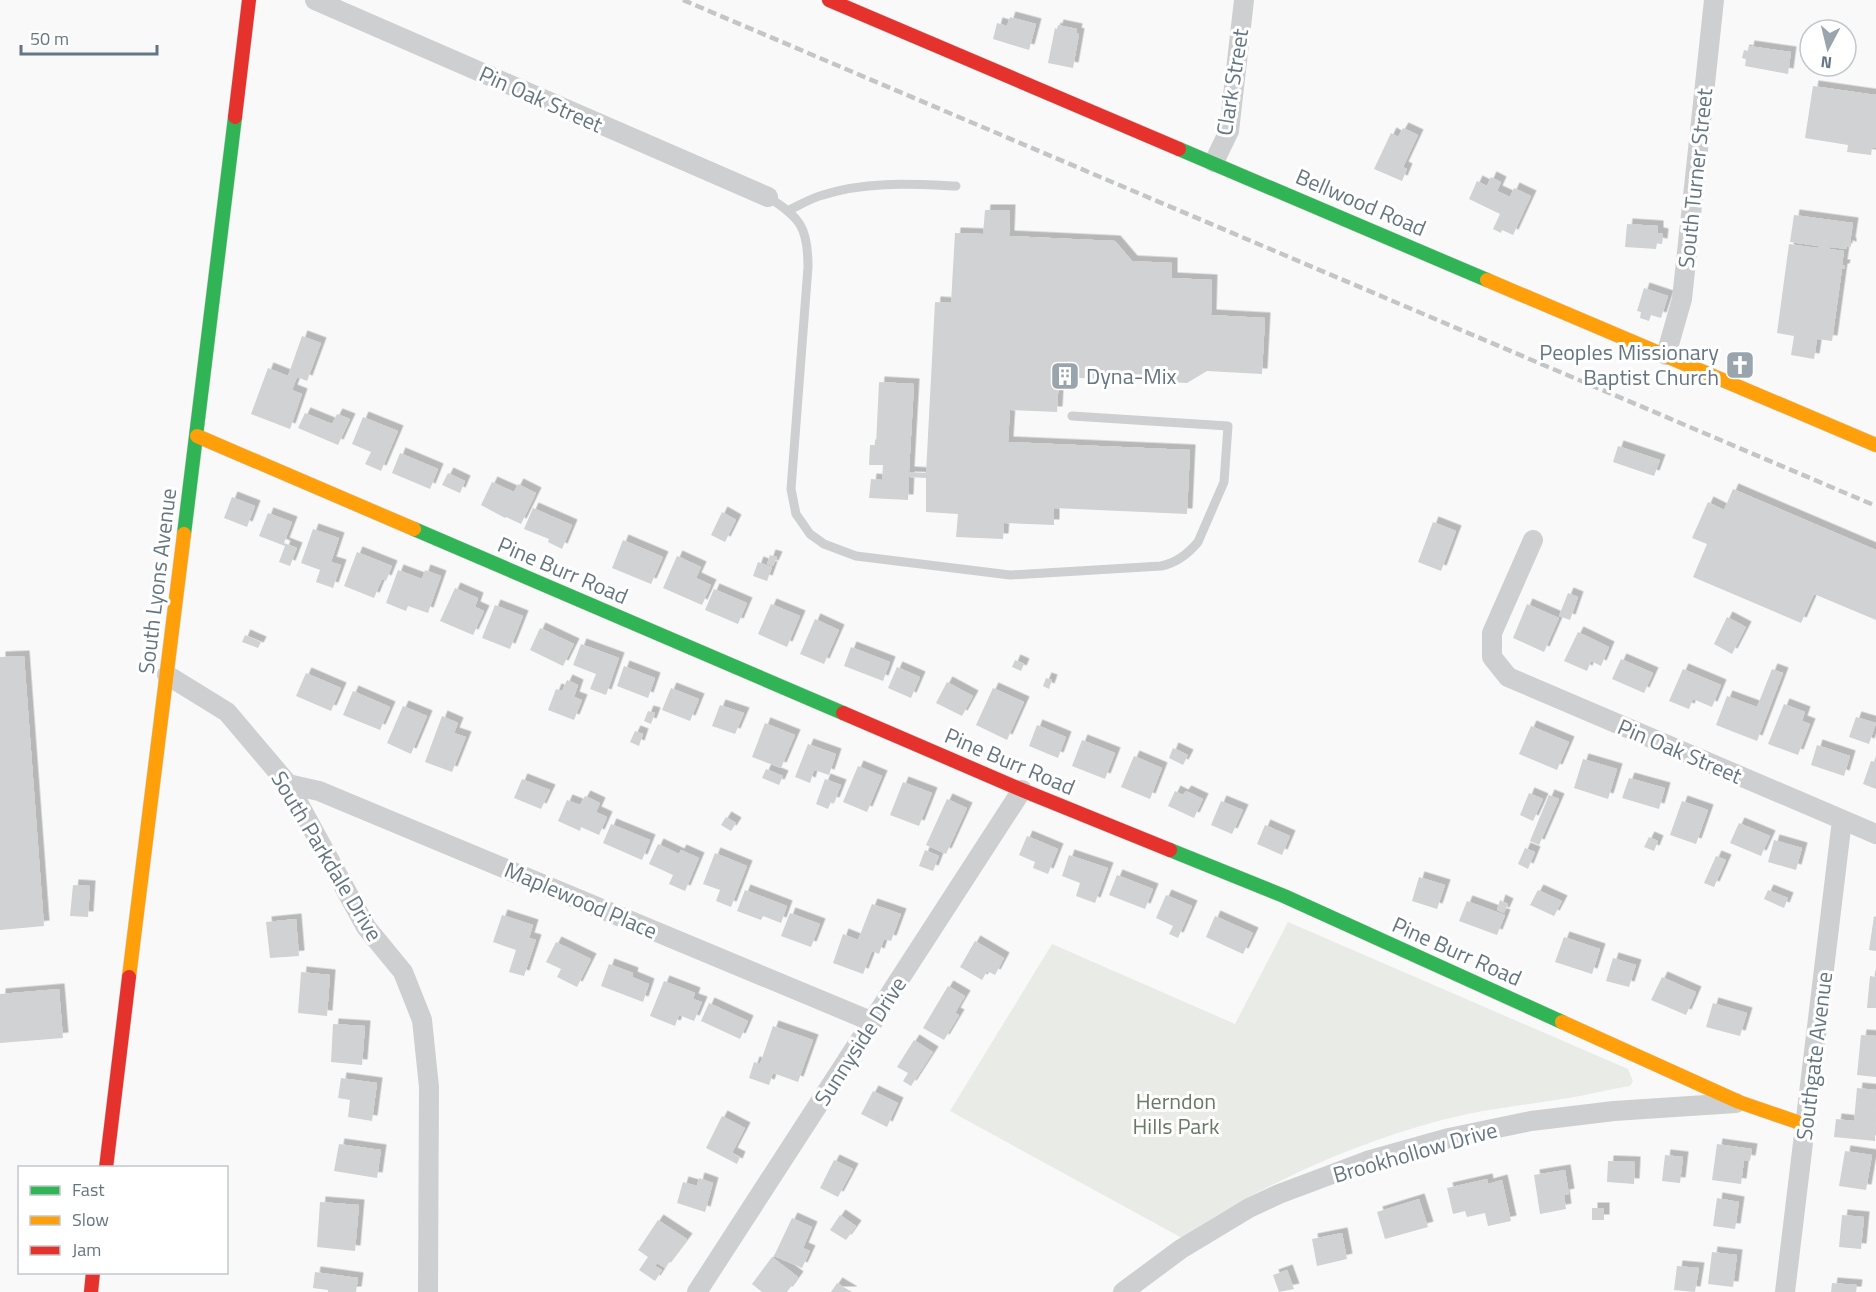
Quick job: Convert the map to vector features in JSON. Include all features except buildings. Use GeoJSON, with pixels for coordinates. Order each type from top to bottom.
{"type":"FeatureCollection","features":[{"type":"Feature","properties":{"kind":"street","name":"South Lyons Avenue"},"geometry":{"type":"LineString","coordinates":[[106,1166],[249,0]]}},
{"type":"Feature","properties":{"kind":"street","name":"Pin Oak Street"},"geometry":{"type":"LineString","coordinates":[[315,0],[768,197]]}},
{"type":"Feature","properties":{"kind":"street","name":"Bellwood Road"},"geometry":{"type":"LineString","coordinates":[[829,0],[1876,445]]}},
{"type":"Feature","properties":{"kind":"street","name":"Clark Street"},"geometry":{"type":"LineString","coordinates":[[1214,162],[1228,131],[1244,0]]}},
{"type":"Feature","properties":{"kind":"street","name":"South Turner Street"},"geometry":{"type":"LineString","coordinates":[[1666,355],[1682,299],[1714,0]]}},
{"type":"Feature","properties":{"kind":"street","name":"Pine Burr Road"},"geometry":{"type":"LineString","coordinates":[[197,436],[1022,790],[1284,896],[1739,1102],[1806,1125]]}},
{"type":"Feature","properties":{"kind":"street","name":"Pin Oak Street"},"geometry":{"type":"LineString","coordinates":[[1533,540],[1492,633],[1492,657],[1508,677],[1876,834]]}},
{"type":"Feature","properties":{"kind":"street","name":"South Parkdale Drive"},"geometry":{"type":"LineString","coordinates":[[166,675],[227,712],[288,784],[366,927],[403,972],[422,1020],[429,1087],[428,1292]]}},
{"type":"Feature","properties":{"kind":"street","name":"Maplewood Place"},"geometry":{"type":"LineString","coordinates":[[288,784],[319,791],[873,1022]]}},
{"type":"Feature","properties":{"kind":"street","name":"Sunnyside Drive"},"geometry":{"type":"LineString","coordinates":[[697,1292],[1022,790]]}},
{"type":"Feature","properties":{"kind":"street","name":"Southgate Avenue"},"geometry":{"type":"LineString","coordinates":[[1785,1292],[1842,820]]}},
{"type":"Feature","properties":{"kind":"street","name":"Brookhollow Drive"},"geometry":{"type":"LineString","coordinates":[[1123,1292],[1181,1249],[1249,1208],[1279,1194],[1367,1161],[1449,1138],[1531,1121],[1739,1102]]}},
{"type":"Feature","properties":{"kind":"street"},"geometry":{"type":"LineString","coordinates":[[91,1292],[93,1274]]}},
{"type":"Feature","properties":{"kind":"lane"},"geometry":{"type":"LineString","coordinates":[[789,210],[821,195],[861,186],[902,184],[956,186]]}},
{"type":"Feature","properties":{"kind":"lane"},"geometry":{"type":"LineString","coordinates":[[768,197],[789,210],[801,226],[808,246],[791,489],[796,514],[810,534],[824,544],[856,556],[1010,575],[1161,566],[1171,564],[1191,550],[1198,543],[1224,482],[1228,426],[1072,416]]}},
{"type":"Feature","properties":{"kind":"green space","name":"Herndon Hills Park"},"geometry":{"type":"Polygon","coordinates":[[[1288,922],[1628,1069],[1633,1081],[1630,1086],[1576,1097],[1458,1116],[1374,1141],[1274,1184],[1182,1238],[950,1111],[1052,944],[1235,1024],[1288,922]]]}},
{"type":"Feature","properties":{"kind":"railway"},"geometry":{"type":"LineString","coordinates":[[683,0],[1876,506]]}},
{"type":"Feature","properties":{"kind":"traffic: fast"},"geometry":{"type":"LineString","coordinates":[[184,534],[235,117]]}},
{"type":"Feature","properties":{"kind":"traffic: fast"},"geometry":{"type":"LineString","coordinates":[[1179,149],[1487,280]]}},
{"type":"Feature","properties":{"kind":"traffic: fast"},"geometry":{"type":"LineString","coordinates":[[414,529],[843,713]]}},
{"type":"Feature","properties":{"kind":"traffic: fast"},"geometry":{"type":"LineString","coordinates":[[1170,850],[1284,896],[1562,1022]]}},
{"type":"Feature","properties":{"kind":"traffic: slow"},"geometry":{"type":"LineString","coordinates":[[1487,280],[1876,445]]}},
{"type":"Feature","properties":{"kind":"traffic: slow"},"geometry":{"type":"LineString","coordinates":[[197,436],[414,529]]}},
{"type":"Feature","properties":{"kind":"traffic: slow"},"geometry":{"type":"LineString","coordinates":[[129,977],[184,534]]}},
{"type":"Feature","properties":{"kind":"traffic: slow"},"geometry":{"type":"LineString","coordinates":[[1562,1022],[1739,1102],[1806,1125]]}},
{"type":"Feature","properties":{"kind":"traffic: jam"},"geometry":{"type":"LineString","coordinates":[[235,117],[249,0]]}},
{"type":"Feature","properties":{"kind":"traffic: jam"},"geometry":{"type":"LineString","coordinates":[[829,0],[1179,149]]}},
{"type":"Feature","properties":{"kind":"traffic: jam"},"geometry":{"type":"LineString","coordinates":[[843,713],[1022,790],[1170,850]]}},
{"type":"Feature","properties":{"kind":"traffic: jam"},"geometry":{"type":"LineString","coordinates":[[106,1166],[129,977]]}},
{"type":"Feature","properties":{"kind":"traffic: jam"},"geometry":{"type":"LineString","coordinates":[[91,1292],[93,1274]]}},
{"type":"Feature","properties":{"kind":"place","name":"Peoples Missionary Baptist Church"},"geometry":{"type":"Point","coordinates":[1740,365]}},
{"type":"Feature","properties":{"kind":"place","name":"Dyna-Mix"},"geometry":{"type":"Point","coordinates":[1065,376]}}]}
